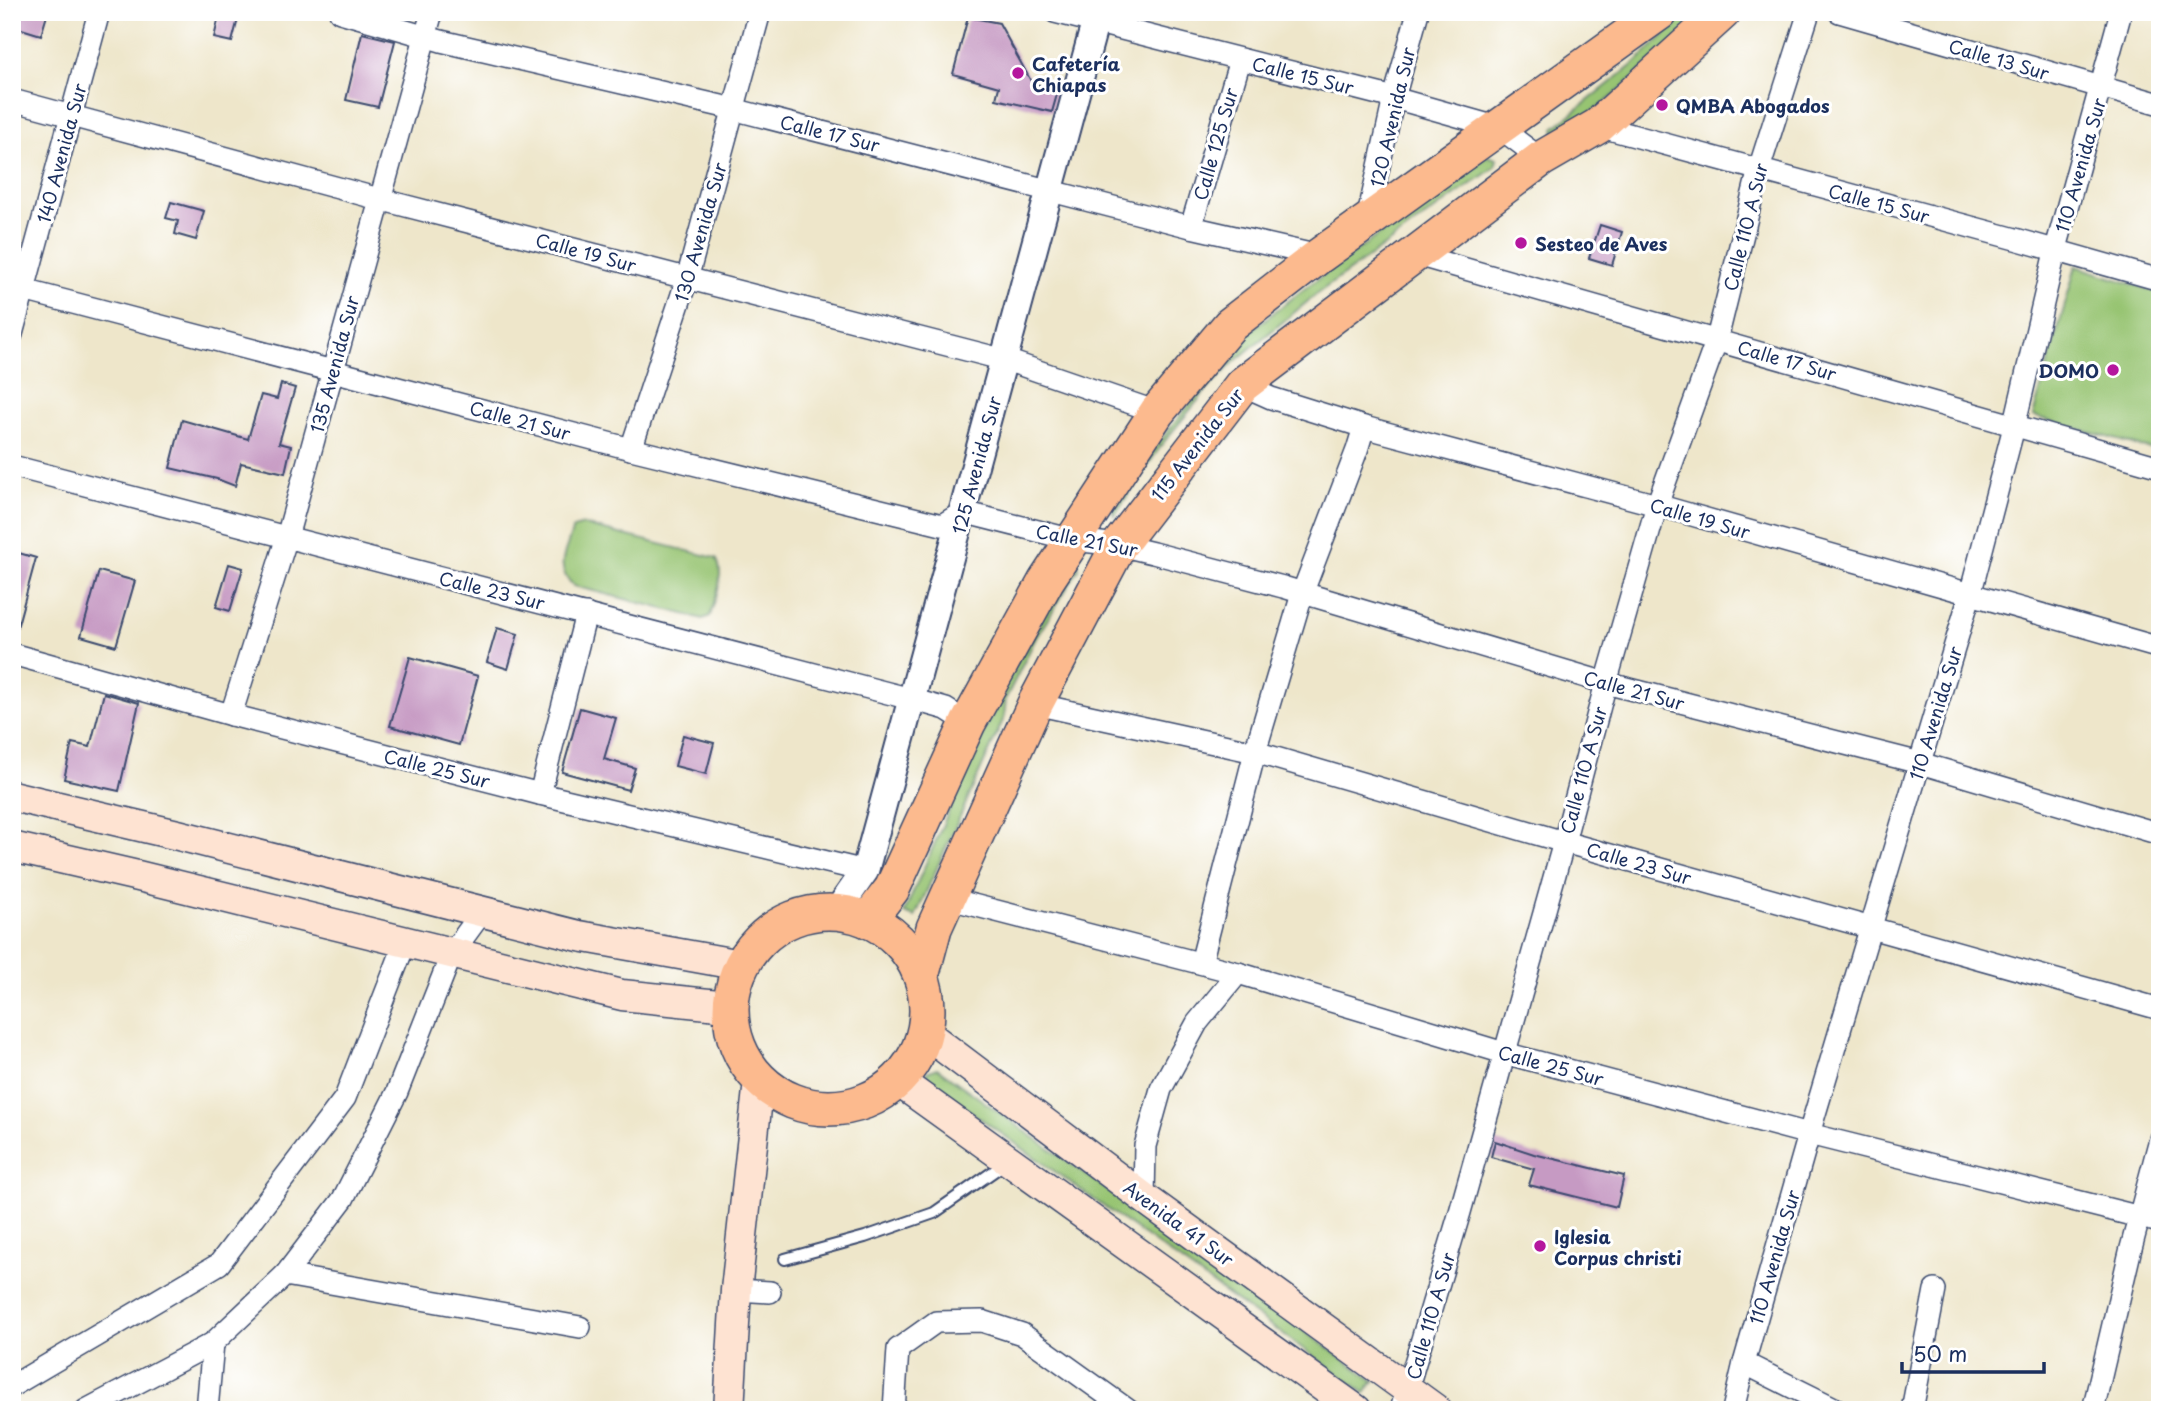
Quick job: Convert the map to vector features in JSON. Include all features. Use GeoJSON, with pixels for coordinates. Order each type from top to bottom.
{"type":"FeatureCollection","features":[{"type":"Feature","properties":{"kind":"main road"},"geometry":{"type":"LineString","coordinates":[[852,915],[892,889],[968,723],[1046,581],[1157,412],[1230,325],[1367,221],[1660,12]]}},
{"type":"Feature","properties":{"kind":"main road","name":"115 Avenida Sur"},"geometry":{"type":"LineString","coordinates":[[922,973],[934,928],[946,898],[1035,704],[1119,545],[1242,385],[1541,159],[1598,125],[1723,12]]}},
{"type":"Feature","properties":{"kind":"main road"},"geometry":{"type":"LineString","coordinates":[[12,796],[579,936],[741,965]]}},
{"type":"Feature","properties":{"kind":"main road"},"geometry":{"type":"LineString","coordinates":[[12,847],[622,995],[728,1006]]}},
{"type":"Feature","properties":{"kind":"main road"},"geometry":{"type":"LineString","coordinates":[[800,915],[852,915],[884,927],[907,949],[922,973],[928,1001],[925,1033],[909,1067],[897,1080],[886,1090],[858,1104],[822,1108],[787,1100],[759,1081],[741,1057],[731,1029],[728,1006],[735,976],[748,952],[772,929],[800,915]]}},
{"type":"Feature","properties":{"kind":"main road","name":"Avenida 41 Sur"},"geometry":{"type":"LineString","coordinates":[[925,1033],[1405,1399],[1436,1410]]}},
{"type":"Feature","properties":{"kind":"main road"},"geometry":{"type":"LineString","coordinates":[[897,1080],[1356,1410]]}},
{"type":"Feature","properties":{"kind":"main road"},"geometry":{"type":"LineString","coordinates":[[729,1410],[736,1290],[759,1081]]}},
{"type":"Feature","properties":{"kind":"street","name":"140 Avenida Sur"},"geometry":{"type":"LineString","coordinates":[[12,334],[18,288],[71,116],[99,12]]}},
{"type":"Feature","properties":{"kind":"street","name":"Calle 17 Sur"},"geometry":{"type":"LineString","coordinates":[[340,12],[440,41],[708,103],[1191,228],[1319,256]]}},
{"type":"Feature","properties":{"kind":"street","name":"135 Avenida Sur"},"geometry":{"type":"LineString","coordinates":[[231,715],[286,537],[432,12]]}},
{"type":"Feature","properties":{"kind":"street","name":"130 Avenida Sur"},"geometry":{"type":"LineString","coordinates":[[631,449],[687,279],[760,12]]}},
{"type":"Feature","properties":{"kind":"street","name":"Calle 15 Sur"},"geometry":{"type":"LineString","coordinates":[[1055,12],[1097,17],[1240,60],[1394,98],[1500,128],[1541,159]]}},
{"type":"Feature","properties":{"kind":"street","name":"120 Avenida Sur"},"geometry":{"type":"LineString","coordinates":[[1367,221],[1394,98],[1418,12]]}},
{"type":"Feature","properties":{"kind":"street","name":"Calle 110 A Sur"},"geometry":{"type":"LineString","coordinates":[[1405,1399],[1460,1212],[1657,505],[1717,339],[1759,169],[1809,12]]}},
{"type":"Feature","properties":{"kind":"street","name":"Calle 13 Sur"},"geometry":{"type":"LineString","coordinates":[[1839,12],[2160,104]]}},
{"type":"Feature","properties":{"kind":"street","name":"110 Avenida Sur"},"geometry":{"type":"LineString","coordinates":[[1733,1410],[1809,1134],[1970,595],[2014,427],[2055,252],[2121,12]]}},
{"type":"Feature","properties":{"kind":"street","name":"125 Avenida Sur"},"geometry":{"type":"LineString","coordinates":[[852,915],[1097,17]]}},
{"type":"Feature","properties":{"kind":"street","name":"Calle 125 Sur"},"geometry":{"type":"LineString","coordinates":[[1191,228],[1240,60]]}},
{"type":"Feature","properties":{"kind":"street","name":"Calle 19 Sur"},"geometry":{"type":"LineString","coordinates":[[12,100],[379,199],[1004,360],[1157,412]]}},
{"type":"Feature","properties":{"kind":"street","name":"Calle 15 Sur"},"geometry":{"type":"LineString","coordinates":[[1598,125],[2160,280]]}},
{"type":"Feature","properties":{"kind":"street","name":"Calle 17 Sur"},"geometry":{"type":"LineString","coordinates":[[1413,254],[2160,467]]}},
{"type":"Feature","properties":{"kind":"street","name":"Calle 21 Sur"},"geometry":{"type":"LineString","coordinates":[[18,288],[631,449],[942,525],[963,512],[1073,540],[1119,545],[1302,594],[1606,683],[1920,763],[2160,834]]}},
{"type":"Feature","properties":{"kind":"street","name":"Calle 19 Sur"},"geometry":{"type":"LineString","coordinates":[[1242,385],[1271,398],[1364,427],[1657,505],[2160,648]]}},
{"type":"Feature","properties":{"kind":"street"},"geometry":{"type":"LineString","coordinates":[[1201,963],[1255,752],[1302,594],[1364,427]]}},
{"type":"Feature","properties":{"kind":"street","name":"Calle 23 Sur"},"geometry":{"type":"LineString","coordinates":[[12,466],[911,699],[946,709],[968,723]]}},
{"type":"Feature","properties":{"kind":"street"},"geometry":{"type":"LineString","coordinates":[[540,794],[586,614]]}},
{"type":"Feature","properties":{"kind":"street","name":"Calle 25 Sur"},"geometry":{"type":"LineString","coordinates":[[12,654],[231,715],[540,794],[865,871]]}},
{"type":"Feature","properties":{"kind":"street","name":"Calle 23 Sur"},"geometry":{"type":"LineString","coordinates":[[1035,704],[1255,752],[1564,842],[2160,1009]]}},
{"type":"Feature","properties":{"kind":"street","name":"Calle 25 Sur"},"geometry":{"type":"LineString","coordinates":[[946,898],[1238,973],[1504,1053],[1809,1134],[2150,1219]]}},
{"type":"Feature","properties":{"kind":"street"},"geometry":{"type":"LineString","coordinates":[[86,1410],[213,1343],[285,1275],[343,1199],[397,1092],[452,953],[482,912]]}},
{"type":"Feature","properties":{"kind":"street"},"geometry":{"type":"LineString","coordinates":[[12,1386],[219,1264],[345,1098],[405,943]]}},
{"type":"Feature","properties":{"kind":"street"},"geometry":{"type":"LineString","coordinates":[[1144,1198],[1145,1146],[1161,1088],[1197,1023],[1238,973]]}},
{"type":"Feature","properties":{"kind":"street"},"geometry":{"type":"LineString","coordinates":[[2093,1410],[2150,1219],[2160,1139]]}},
{"type":"Feature","properties":{"kind":"street"},"geometry":{"type":"LineString","coordinates":[[285,1275],[580,1327]]}},
{"type":"Feature","properties":{"kind":"street"},"geometry":{"type":"LineString","coordinates":[[736,1290],[770,1292]]}},
{"type":"Feature","properties":{"kind":"street"},"geometry":{"type":"LineString","coordinates":[[1912,1410],[1936,1290]]}},
{"type":"Feature","properties":{"kind":"street"},"geometry":{"type":"LineString","coordinates":[[894,1410],[898,1349],[936,1322],[982,1321],[1022,1334],[1128,1410]]}},
{"type":"Feature","properties":{"kind":"street"},"geometry":{"type":"LineString","coordinates":[[207,1410],[213,1343]]}},
{"type":"Feature","properties":{"kind":"street"},"geometry":{"type":"LineString","coordinates":[[1744,1363],[1838,1410]]}},
{"type":"Feature","properties":{"kind":"lane"},"geometry":{"type":"LineString","coordinates":[[785,1259],[865,1237],[934,1213],[1009,1160]]}},
{"type":"Feature","properties":{"kind":"green space"},"geometry":{"type":"Polygon","coordinates":[[[1688,12],[1707,12],[1604,104],[1555,134],[1554,128],[1635,63],[1688,12]]]}},
{"type":"Feature","properties":{"kind":"green space"},"geometry":{"type":"Polygon","coordinates":[[[1487,156],[1497,159],[1495,167],[1318,293],[1235,361],[1204,393],[1163,443],[1114,516],[1112,509],[1156,446],[1200,391],[1216,361],[1308,286],[1487,156]]]}},
{"type":"Feature","properties":{"kind":"green space"},"geometry":{"type":"Polygon","coordinates":[[[2076,266],[2160,293],[2160,452],[2033,416],[2076,266]]]}},
{"type":"Feature","properties":{"kind":"green space"},"geometry":{"type":"Polygon","coordinates":[[[584,525],[716,558],[720,579],[710,616],[703,619],[574,586],[564,573],[563,559],[573,528],[584,525]]]}},
{"type":"Feature","properties":{"kind":"green space"},"geometry":{"type":"Polygon","coordinates":[[[1078,564],[1079,569],[1036,638],[1006,698],[1004,718],[915,917],[904,913],[995,706],[1031,635],[1078,564]]]}},
{"type":"Feature","properties":{"kind":"green space"},"geometry":{"type":"Polygon","coordinates":[[[937,1068],[1374,1381],[1365,1393],[928,1081],[927,1072],[937,1068]]]}},
{"type":"Feature","properties":{"kind":"building"},"geometry":{"type":"Polygon","coordinates":[[[16,12],[48,12],[41,35],[12,26],[16,12]]]}},
{"type":"Feature","properties":{"kind":"building"},"geometry":{"type":"Polygon","coordinates":[[[220,12],[239,15],[232,42],[214,38],[220,12]]]}},
{"type":"Feature","properties":{"kind":"building"},"geometry":{"type":"Polygon","coordinates":[[[968,17],[999,23],[1032,83],[1058,91],[1052,112],[996,99],[999,87],[953,74],[968,17]]]}},
{"type":"Feature","properties":{"kind":"building"},"geometry":{"type":"Polygon","coordinates":[[[362,33],[395,41],[378,107],[346,100],[362,33]]]}},
{"type":"Feature","properties":{"kind":"building"},"geometry":{"type":"Polygon","coordinates":[[[171,202],[204,211],[196,240],[175,234],[178,221],[166,218],[171,202]]]}},
{"type":"Feature","properties":{"kind":"building"},"geometry":{"type":"Polygon","coordinates":[[[1600,225],[1622,232],[1612,265],[1589,258],[1600,225]]]}},
{"type":"Feature","properties":{"kind":"building"},"geometry":{"type":"Polygon","coordinates":[[[281,384],[295,388],[279,443],[291,446],[285,473],[241,463],[235,486],[170,468],[182,420],[248,439],[261,395],[277,399],[281,384]]]}},
{"type":"Feature","properties":{"kind":"building"},"geometry":{"type":"Polygon","coordinates":[[[12,551],[36,558],[17,628],[12,627],[12,551]]]}},
{"type":"Feature","properties":{"kind":"building"},"geometry":{"type":"Polygon","coordinates":[[[229,564],[243,568],[230,611],[216,607],[229,564]]]}},
{"type":"Feature","properties":{"kind":"building"},"geometry":{"type":"Polygon","coordinates":[[[99,571],[135,581],[116,646],[81,636],[99,571]]]}},
{"type":"Feature","properties":{"kind":"building"},"geometry":{"type":"Polygon","coordinates":[[[497,628],[518,634],[508,669],[487,662],[497,628]]]}},
{"type":"Feature","properties":{"kind":"building"},"geometry":{"type":"Polygon","coordinates":[[[410,657],[478,676],[459,745],[390,726],[410,657]]]}},
{"type":"Feature","properties":{"kind":"building"},"geometry":{"type":"Polygon","coordinates":[[[104,693],[139,703],[119,791],[64,779],[72,743],[90,747],[104,693]]]}},
{"type":"Feature","properties":{"kind":"building"},"geometry":{"type":"Polygon","coordinates":[[[580,708],[616,718],[604,759],[635,768],[628,790],[562,772],[580,708]]]}},
{"type":"Feature","properties":{"kind":"building"},"geometry":{"type":"Polygon","coordinates":[[[683,735],[714,743],[706,774],[675,766],[683,735]]]}},
{"type":"Feature","properties":{"kind":"building"},"geometry":{"type":"Polygon","coordinates":[[[1495,1141],[1534,1154],[1624,1176],[1617,1207],[1529,1185],[1534,1169],[1491,1157],[1495,1141]]]}},
{"type":"Feature","properties":{"kind":"place","name":"Cafetería Chiapas"},"geometry":{"type":"Point","coordinates":[1018,73]}},
{"type":"Feature","properties":{"kind":"place","name":"QMBA Abogados"},"geometry":{"type":"Point","coordinates":[1662,105]}},
{"type":"Feature","properties":{"kind":"place","name":"Sesteo de Aves"},"geometry":{"type":"Point","coordinates":[1521,243]}},
{"type":"Feature","properties":{"kind":"place","name":"DOMO"},"geometry":{"type":"Point","coordinates":[2113,370]}},
{"type":"Feature","properties":{"kind":"place","name":"Iglesia Corpus christi"},"geometry":{"type":"Point","coordinates":[1540,1246]}}]}
